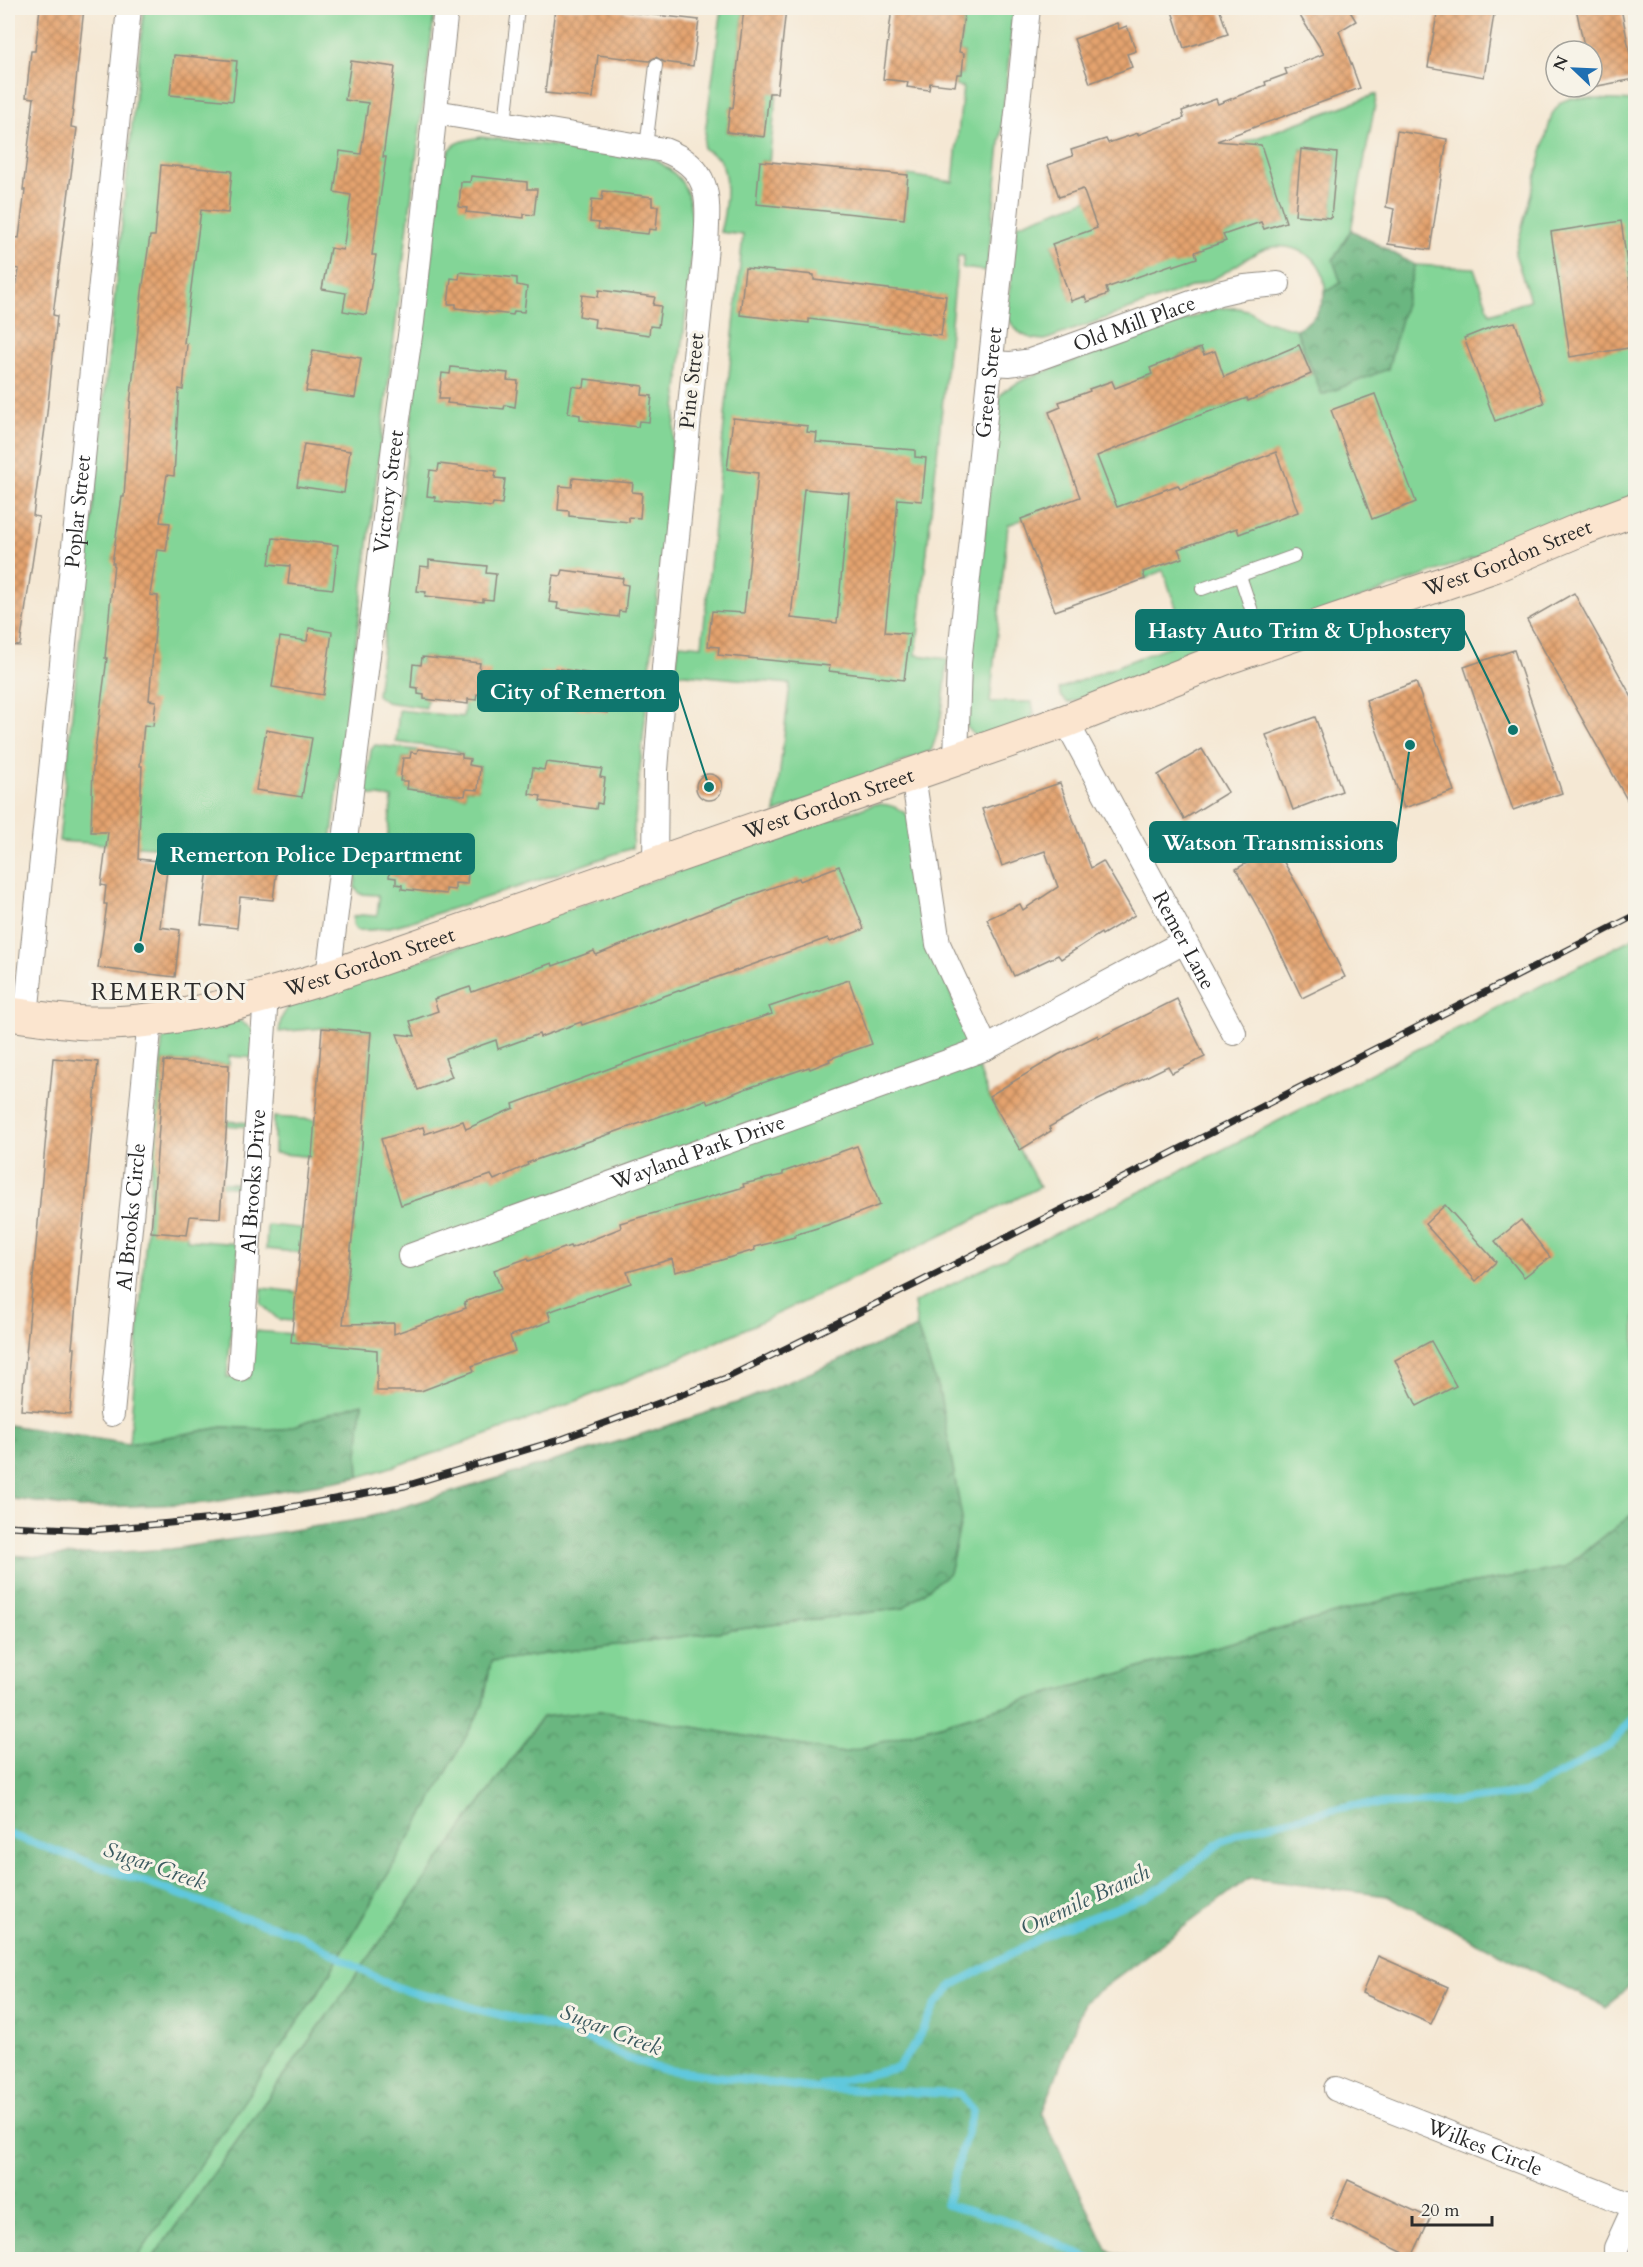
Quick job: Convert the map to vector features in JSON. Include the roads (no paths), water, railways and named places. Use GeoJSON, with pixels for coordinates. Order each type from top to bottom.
{"type":"FeatureCollection","features":[{"type":"Feature","properties":{"kind":"street","name":"Poplar Street"},"geometry":{"type":"LineString","coordinates":[[17,1015],[129,8]]}},
{"type":"Feature","properties":{"kind":"street","name":"Victory Street"},"geometry":{"type":"LineString","coordinates":[[328,977],[394,446],[412,322],[446,8]]}},
{"type":"Feature","properties":{"kind":"street","name":"Green Street"},"geometry":{"type":"LineString","coordinates":[[956,759],[959,663],[1028,8]]}},
{"type":"Feature","properties":{"kind":"street","name":"Pine Street"},"geometry":{"type":"LineString","coordinates":[[435,112],[664,150],[681,157],[701,177],[708,200],[706,246],[656,770],[655,865]]}},
{"type":"Feature","properties":{"kind":"street","name":"Old Mill Place"},"geometry":{"type":"LineString","coordinates":[[991,363],[1010,364],[1030,360],[1219,292],[1278,284]]}},
{"type":"Feature","properties":{"kind":"street","name":"West Gordon Street"},"geometry":{"type":"LineString","coordinates":[[17,1015],[90,1023],[150,1020],[266,996],[328,977],[1066,721],[1263,645],[1494,566],[1635,509]]}},
{"type":"Feature","properties":{"kind":"street","name":"Remer Lane"},"geometry":{"type":"LineString","coordinates":[[1066,721],[1234,1033]]}},
{"type":"Feature","properties":{"kind":"street"},"geometry":{"type":"LineString","coordinates":[[913,775],[938,944],[986,1048]]}},
{"type":"Feature","properties":{"kind":"street","name":"Wayland Park Drive"},"geometry":{"type":"LineString","coordinates":[[411,1256],[986,1048],[1185,942]]}},
{"type":"Feature","properties":{"kind":"street","name":"Al Brooks Drive"},"geometry":{"type":"LineString","coordinates":[[240,1369],[266,996]]}},
{"type":"Feature","properties":{"kind":"street","name":"Al Brooks Circle"},"geometry":{"type":"LineString","coordinates":[[112,1414],[150,1020]]}},
{"type":"Feature","properties":{"kind":"street","name":"Wilkes Circle"},"geometry":{"type":"LineString","coordinates":[[1336,2090],[1635,2205]]}},
{"type":"Feature","properties":{"kind":"street"},"geometry":{"type":"LineString","coordinates":[[1616,2259],[1616,2248],[1635,2205]]}},
{"type":"Feature","properties":{"kind":"lane"},"geometry":{"type":"LineString","coordinates":[[505,123],[518,8]]}},
{"type":"Feature","properties":{"kind":"lane"},"geometry":{"type":"LineString","coordinates":[[646,147],[656,65]]}},
{"type":"Feature","properties":{"kind":"lane"},"geometry":{"type":"LineString","coordinates":[[1202,589],[1294,556]]}},
{"type":"Feature","properties":{"kind":"lane"},"geometry":{"type":"LineString","coordinates":[[1240,576],[1263,645]]}},
{"type":"Feature","properties":{"kind":"waterway","name":"Onemile Branch"},"geometry":{"type":"LineString","coordinates":[[821,2085],[897,2068],[916,2043],[936,2004],[953,1985],[1054,1931],[1146,1897],[1175,1878],[1225,1839],[1253,1828],[1354,1805],[1449,1802],[1525,1793],[1611,1745],[1636,1714]]}},
{"type":"Feature","properties":{"kind":"waterway","name":"Sugar Creek"},"geometry":{"type":"LineString","coordinates":[[8,1834],[228,1913],[297,1934],[384,1982],[407,1991],[445,1998],[476,2009],[548,2026],[590,2040],[629,2059],[661,2069],[810,2088],[960,2094],[973,2111],[946,2205],[1015,2223],[1091,2260]]}},
{"type":"Feature","properties":{"kind":"railway"},"geometry":{"type":"LineString","coordinates":[[8,1526],[93,1530],[236,1517],[405,1486],[562,1439],[726,1378],[916,1284],[1636,915]]}},
{"type":"Feature","properties":{"kind":"place","name":"Hasty Auto Trim & Uphostery"},"geometry":{"type":"Point","coordinates":[1513,730]}},
{"type":"Feature","properties":{"kind":"place","name":"Watson Transmissions"},"geometry":{"type":"Point","coordinates":[1410,745]}},
{"type":"Feature","properties":{"kind":"place","name":"City of Remerton"},"geometry":{"type":"Point","coordinates":[709,787]}},
{"type":"Feature","properties":{"kind":"place","name":"Remerton Police Department"},"geometry":{"type":"Point","coordinates":[139,948]}},
{"type":"Feature","properties":{"kind":"district","name":"REMERTON"},"geometry":{"type":"Point","coordinates":[169,992]}}]}
